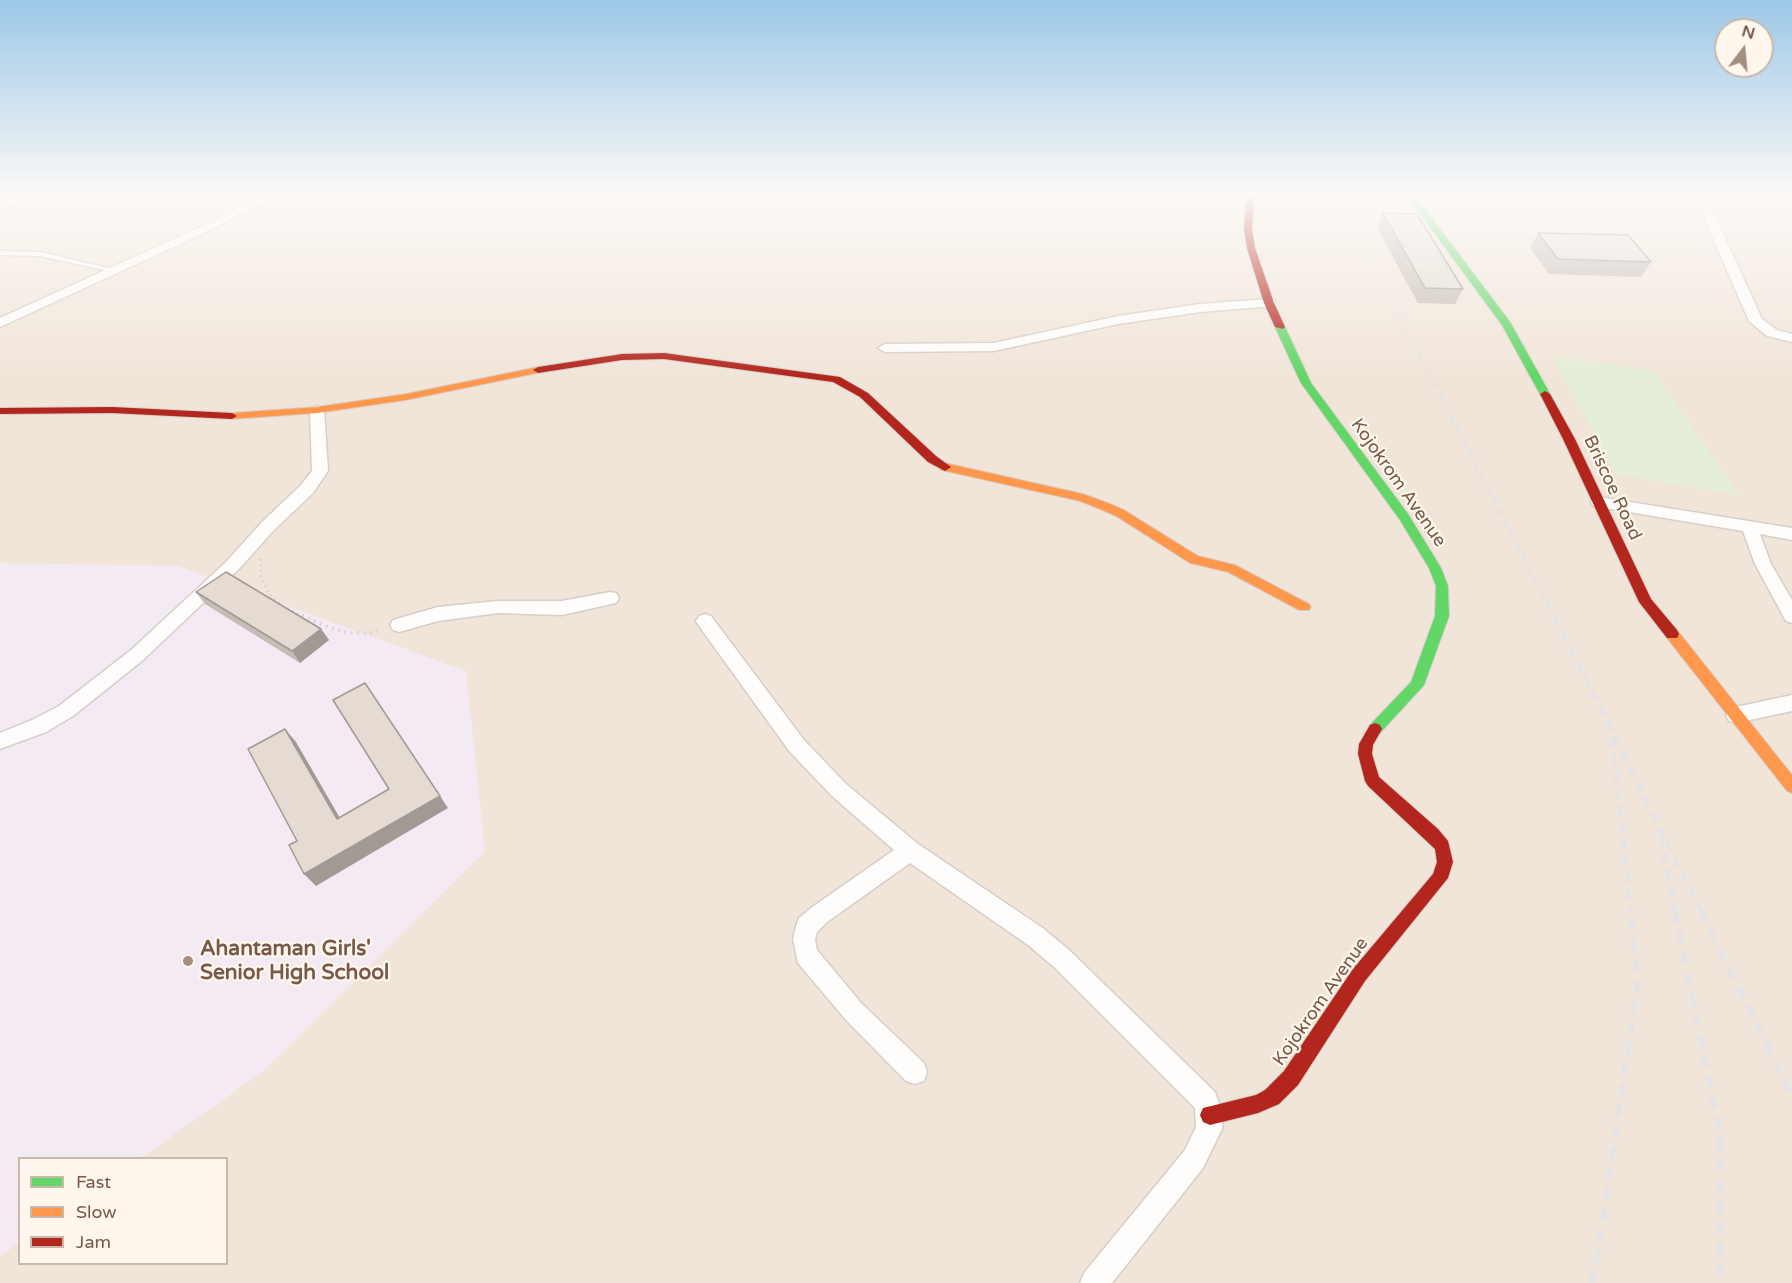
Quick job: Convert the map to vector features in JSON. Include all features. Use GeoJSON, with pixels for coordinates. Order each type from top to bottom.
{"type":"FeatureCollection","features":[{"type":"Feature","properties":{"kind":"street"},"geometry":{"type":"LineString","coordinates":[[0,323],[145,256]]}},
{"type":"Feature","properties":{"kind":"street","name":"Kojokrom Avenue"},"geometry":{"type":"LineString","coordinates":[[1210,1115],[1258,1104],[1272,1097],[1291,1078],[1359,975],[1440,878],[1445,862],[1442,846],[1432,834],[1373,781],[1365,754],[1366,744],[1374,730],[1417,685],[1442,616],[1442,586],[1435,568],[1404,517],[1306,383],[1269,303],[1254,256]]}},
{"type":"Feature","properties":{"kind":"street","name":"Briscoe Road"},"geometry":{"type":"LineString","coordinates":[[1456,256],[1507,324],[1569,439],[1646,602],[1792,786]]}},
{"type":"Feature","properties":{"kind":"street"},"geometry":{"type":"LineString","coordinates":[[1727,256],[1756,321],[1772,333],[1792,338]]}},
{"type":"Feature","properties":{"kind":"street"},"geometry":{"type":"LineString","coordinates":[[885,348],[1006,346],[1118,320],[1200,308],[1269,303]]}},
{"type":"Feature","properties":{"kind":"street"},"geometry":{"type":"LineString","coordinates":[[0,411],[112,410],[222,416],[317,410],[437,392],[560,365],[622,357],[664,356],[697,359],[814,375],[836,379],[864,395],[942,466],[1083,498],[1104,506],[1194,560],[1231,568],[1304,607]]}},
{"type":"Feature","properties":{"kind":"street"},"geometry":{"type":"LineString","coordinates":[[0,741],[39,726],[66,711],[137,655],[232,566],[260,534],[307,489],[320,471],[317,410]]}},
{"type":"Feature","properties":{"kind":"street"},"geometry":{"type":"LineString","coordinates":[[1599,502],[1792,534]]}},
{"type":"Feature","properties":{"kind":"street"},"geometry":{"type":"LineString","coordinates":[[1749,527],[1763,564],[1792,616]]}},
{"type":"Feature","properties":{"kind":"street"},"geometry":{"type":"LineString","coordinates":[[399,625],[438,614],[518,606],[562,608],[610,598]]}},
{"type":"Feature","properties":{"kind":"street"},"geometry":{"type":"LineString","coordinates":[[705,621],[797,746],[839,790],[910,851],[1035,937],[1062,959],[1206,1101],[1210,1115],[1209,1128],[1194,1159],[1094,1283]]}},
{"type":"Feature","properties":{"kind":"street"},"geometry":{"type":"LineString","coordinates":[[1736,715],[1792,703]]}},
{"type":"Feature","properties":{"kind":"street"},"geometry":{"type":"LineString","coordinates":[[910,851],[819,915],[807,926],[804,939],[806,955],[854,1012],[915,1072]]}},
{"type":"Feature","properties":{"kind":"lane"},"geometry":{"type":"LineString","coordinates":[[49,256],[114,270]]}},
{"type":"Feature","properties":{"kind":"path"},"geometry":{"type":"LineString","coordinates":[[260,534],[261,578],[268,592],[281,607],[330,628],[349,633],[370,633],[399,625]]}},
{"type":"Feature","properties":{"kind":"shaded area"},"geometry":{"type":"Polygon","coordinates":[[[0,256],[1792,256],[1792,1283],[0,1283],[0,256]]]}},
{"type":"Feature","properties":{"kind":"shaded area","name":"Ahantaman Girls' Senior High School"},"geometry":{"type":"Polygon","coordinates":[[[0,563],[178,566],[466,671],[485,851],[265,1070],[142,1157],[18,1157],[18,1244],[0,1256],[0,563]]]}},
{"type":"Feature","properties":{"kind":"green space"},"geometry":{"type":"Polygon","coordinates":[[[1552,356],[1653,371],[1739,495],[1616,474],[1552,356]]]}},
{"type":"Feature","properties":{"kind":"building"},"geometry":{"type":"Polygon","coordinates":[[[1407,256],[1443,256],[1463,289],[1425,288],[1407,256]]]}},
{"type":"Feature","properties":{"kind":"building"},"geometry":{"type":"Polygon","coordinates":[[[1556,256],[1646,256],[1651,262],[1558,259],[1556,256]]]}},
{"type":"Feature","properties":{"kind":"building"},"geometry":{"type":"Polygon","coordinates":[[[226,572],[321,629],[292,651],[196,592],[226,572]]]}},
{"type":"Feature","properties":{"kind":"building"},"geometry":{"type":"Polygon","coordinates":[[[365,683],[440,796],[304,874],[289,845],[297,841],[248,749],[285,729],[337,819],[389,789],[333,700],[365,683]]]}},
{"type":"Feature","properties":{"kind":"railway"},"geometry":{"type":"LineString","coordinates":[[1369,256],[1373,265]]}},
{"type":"Feature","properties":{"kind":"railway"},"geometry":{"type":"LineString","coordinates":[[1371,261],[1373,265]]}},
{"type":"Feature","properties":{"kind":"railway"},"geometry":{"type":"LineString","coordinates":[[1373,265],[1433,383]]}},
{"type":"Feature","properties":{"kind":"railway"},"geometry":{"type":"LineString","coordinates":[[1373,265],[1375,269]]}},
{"type":"Feature","properties":{"kind":"railway"},"geometry":{"type":"LineString","coordinates":[[1433,381],[1554,617]]}},
{"type":"Feature","properties":{"kind":"railway"},"geometry":{"type":"LineString","coordinates":[[1553,616],[1611,729],[1631,912]]}},
{"type":"Feature","properties":{"kind":"railway"},"geometry":{"type":"LineString","coordinates":[[1614,736],[1701,912]]}},
{"type":"Feature","properties":{"kind":"railway"},"geometry":{"type":"LineString","coordinates":[[1660,836],[1675,912]]}},
{"type":"Feature","properties":{"kind":"railway"},"geometry":{"type":"LineString","coordinates":[[1591,1283],[1595,1271],[1638,982],[1630,911]]}},
{"type":"Feature","properties":{"kind":"railway"},"geometry":{"type":"LineString","coordinates":[[1675,911],[1720,1135],[1720,1283]]}},
{"type":"Feature","properties":{"kind":"railway"},"geometry":{"type":"LineString","coordinates":[[1700,911],[1792,1096]]}},
{"type":"Feature","properties":{"kind":"traffic: fast"},"geometry":{"type":"LineString","coordinates":[[1456,256],[1507,324],[1545,394]]}},
{"type":"Feature","properties":{"kind":"traffic: fast"},"geometry":{"type":"LineString","coordinates":[[1280,327],[1306,383],[1404,517],[1435,568],[1442,586],[1442,616],[1417,685],[1375,729]]}},
{"type":"Feature","properties":{"kind":"traffic: slow"},"geometry":{"type":"LineString","coordinates":[[232,416],[317,410],[406,397],[538,370]]}},
{"type":"Feature","properties":{"kind":"traffic: slow"},"geometry":{"type":"LineString","coordinates":[[945,467],[1083,498],[1104,506],[1120,513],[1194,560],[1231,568],[1304,607]]}},
{"type":"Feature","properties":{"kind":"traffic: slow"},"geometry":{"type":"LineString","coordinates":[[1672,634],[1792,786]]}},
{"type":"Feature","properties":{"kind":"traffic: jam"},"geometry":{"type":"LineString","coordinates":[[1254,256],[1269,303],[1280,327]]}},
{"type":"Feature","properties":{"kind":"traffic: jam"},"geometry":{"type":"LineString","coordinates":[[538,370],[622,357],[664,356],[836,379],[864,395],[932,459],[945,467]]}},
{"type":"Feature","properties":{"kind":"traffic: jam"},"geometry":{"type":"LineString","coordinates":[[1545,394],[1569,439],[1646,602],[1672,634]]}},
{"type":"Feature","properties":{"kind":"traffic: jam"},"geometry":{"type":"LineString","coordinates":[[0,411],[112,410],[232,416]]}},
{"type":"Feature","properties":{"kind":"traffic: jam"},"geometry":{"type":"LineString","coordinates":[[1210,1115],[1258,1104],[1272,1097],[1291,1078],[1359,975],[1440,878],[1445,862],[1442,846],[1432,834],[1373,781],[1365,754],[1366,744],[1375,729]]}},
{"type":"Feature","properties":{"kind":"place","name":"Ahantaman Girls' Senior High School"},"geometry":{"type":"Point","coordinates":[188,961]}}]}
